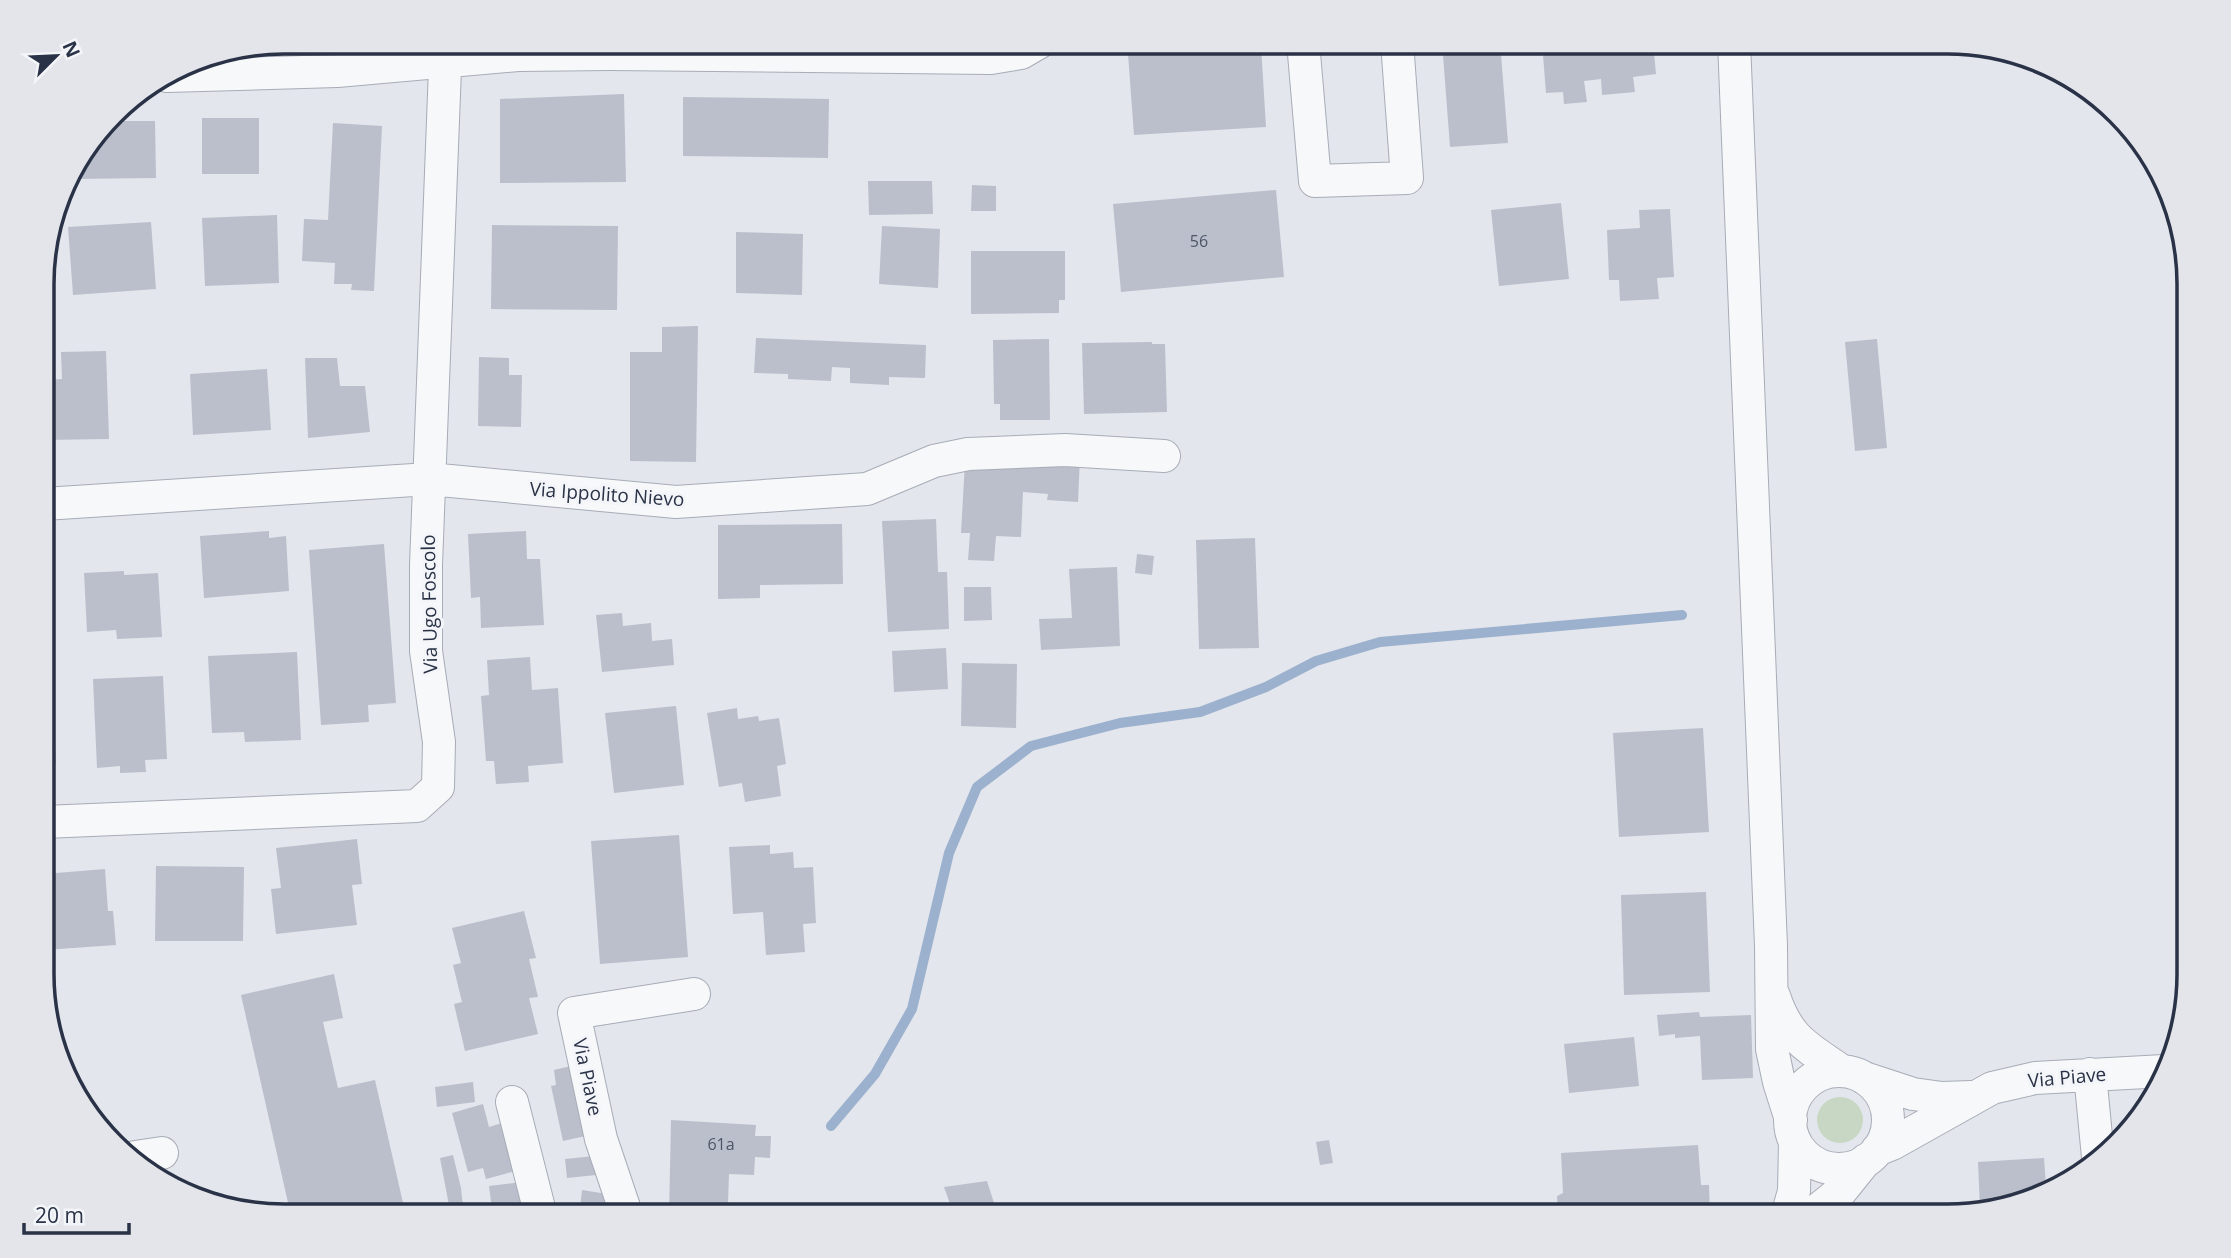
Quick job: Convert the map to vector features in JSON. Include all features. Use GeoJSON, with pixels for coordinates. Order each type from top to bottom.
{"type":"FeatureCollection","features":[{"type":"Feature","properties":{"kind":"street"},"geometry":{"type":"LineString","coordinates":[[189,75],[337,71],[434,54]]}},
{"type":"Feature","properties":{"kind":"street","name":"Via Ugo Foscolo"},"geometry":{"type":"LineString","coordinates":[[54,821],[417,806],[438,787],[439,742],[426,651],[429,479],[445,54]]}},
{"type":"Feature","properties":{"kind":"street"},"geometry":{"type":"LineString","coordinates":[[494,54],[991,58],[1015,54]]}},
{"type":"Feature","properties":{"kind":"street"},"geometry":{"type":"LineString","coordinates":[[1304,54],[1315,181],[1407,178],[1398,54]]}},
{"type":"Feature","properties":{"kind":"street"},"geometry":{"type":"LineString","coordinates":[[1734,54],[1770,918],[1771,985],[1772,1049],[1793,1131],[1803,1153],[1827,1167],[1854,1167],[1872,1155],[1885,1139],[1888,1111],[1883,1098],[1875,1087],[1797,1040],[1781,1017],[1771,985]]}},
{"type":"Feature","properties":{"kind":"street","name":"Via Ippolito Nievo"},"geometry":{"type":"LineString","coordinates":[[54,503],[429,479],[676,502],[867,489],[934,461],[968,454],[1065,450],[1164,456]]}},
{"type":"Feature","properties":{"kind":"street","name":"Via Piave"},"geometry":{"type":"LineString","coordinates":[[623,1204],[601,1139],[574,1013],[694,994]]}},
{"type":"Feature","properties":{"kind":"street","name":"Via Piave"},"geometry":{"type":"LineString","coordinates":[[1826,1203],[1872,1155],[1992,1088],[2035,1078],[2155,1071]]}},
{"type":"Feature","properties":{"kind":"street"},"geometry":{"type":"LineString","coordinates":[[1791,1203],[1794,1191],[1792,1108],[1797,1095],[1805,1085],[1828,1072],[1853,1074]]}},
{"type":"Feature","properties":{"kind":"street","name":"Via Piave"},"geometry":{"type":"LineString","coordinates":[[1853,1074],[1913,1094],[1942,1098],[1973,1097]]}},
{"type":"Feature","properties":{"kind":"street"},"geometry":{"type":"LineString","coordinates":[[2090,1074],[2097,1148]]}},
{"type":"Feature","properties":{"kind":"street"},"geometry":{"type":"LineString","coordinates":[[512,1102],[538,1204]]}},
{"type":"Feature","properties":{"kind":"green space"},"geometry":{"type":"Polygon","coordinates":[[[1840,1097],[1856,1104],[1863,1120],[1856,1136],[1840,1143],[1824,1136],[1817,1120],[1824,1104],[1840,1097]]]}},
{"type":"Feature","properties":{"kind":"building"},"geometry":{"type":"Polygon","coordinates":[[[1128,54],[1261,54],[1266,127],[1134,135],[1128,54]]]}},
{"type":"Feature","properties":{"kind":"building"},"geometry":{"type":"Polygon","coordinates":[[[1443,54],[1501,54],[1508,143],[1450,147],[1443,54]]]}},
{"type":"Feature","properties":{"kind":"building"},"geometry":{"type":"Polygon","coordinates":[[[1543,54],[1654,54],[1656,74],[1633,77],[1635,92],[1602,95],[1601,79],[1584,81],[1587,102],[1564,104],[1563,92],[1546,93],[1543,54]]]}},
{"type":"Feature","properties":{"kind":"building"},"geometry":{"type":"Polygon","coordinates":[[[624,94],[626,182],[500,183],[500,99],[624,94]]]}},
{"type":"Feature","properties":{"kind":"building"},"geometry":{"type":"Polygon","coordinates":[[[683,97],[829,99],[828,158],[683,156],[683,97]]]}},
{"type":"Feature","properties":{"kind":"building"},"geometry":{"type":"Polygon","coordinates":[[[202,118],[259,118],[259,174],[202,174],[202,118]]]}},
{"type":"Feature","properties":{"kind":"building"},"geometry":{"type":"Polygon","coordinates":[[[123,121],[155,121],[156,178],[80,179],[93,156],[123,121]]]}},
{"type":"Feature","properties":{"kind":"building"},"geometry":{"type":"Polygon","coordinates":[[[333,123],[382,126],[374,291],[351,290],[352,284],[334,284],[335,263],[302,261],[304,219],[328,220],[333,123]]]}},
{"type":"Feature","properties":{"kind":"building"},"geometry":{"type":"Polygon","coordinates":[[[868,181],[932,181],[933,214],[869,215],[868,181]]]}},
{"type":"Feature","properties":{"kind":"building"},"geometry":{"type":"Polygon","coordinates":[[[972,185],[996,186],[996,211],[971,211],[972,185]]]}},
{"type":"Feature","properties":{"kind":"building"},"geometry":{"type":"Polygon","coordinates":[[[1276,190],[1284,277],[1121,292],[1113,204],[1276,190]]]}},
{"type":"Feature","properties":{"kind":"building"},"geometry":{"type":"Polygon","coordinates":[[[1561,203],[1569,279],[1499,286],[1491,210],[1561,203]]]}},
{"type":"Feature","properties":{"kind":"building"},"geometry":{"type":"Polygon","coordinates":[[[1670,209],[1674,277],[1657,278],[1659,299],[1620,301],[1619,280],[1609,280],[1607,230],[1640,228],[1639,210],[1670,209]]]}},
{"type":"Feature","properties":{"kind":"building"},"geometry":{"type":"Polygon","coordinates":[[[277,215],[279,283],[205,286],[202,218],[277,215]]]}},
{"type":"Feature","properties":{"kind":"building"},"geometry":{"type":"Polygon","coordinates":[[[151,222],[156,289],[73,295],[68,227],[151,222]]]}},
{"type":"Feature","properties":{"kind":"building"},"geometry":{"type":"Polygon","coordinates":[[[492,225],[618,226],[617,310],[491,309],[492,225]]]}},
{"type":"Feature","properties":{"kind":"building"},"geometry":{"type":"Polygon","coordinates":[[[882,226],[940,229],[938,288],[879,284],[882,226]]]}},
{"type":"Feature","properties":{"kind":"building"},"geometry":{"type":"Polygon","coordinates":[[[736,232],[803,234],[802,295],[736,293],[736,232]]]}},
{"type":"Feature","properties":{"kind":"building"},"geometry":{"type":"Polygon","coordinates":[[[971,251],[1065,251],[1065,300],[1059,300],[1059,313],[971,314],[971,251]]]}},
{"type":"Feature","properties":{"kind":"building"},"geometry":{"type":"Polygon","coordinates":[[[698,326],[696,462],[630,461],[630,352],[662,352],[662,327],[698,326]]]}},
{"type":"Feature","properties":{"kind":"building"},"geometry":{"type":"Polygon","coordinates":[[[756,338],[926,345],[925,378],[889,377],[889,385],[850,383],[850,368],[832,367],[831,381],[788,379],[788,374],[754,373],[756,338]]]}},
{"type":"Feature","properties":{"kind":"building"},"geometry":{"type":"Polygon","coordinates":[[[1049,339],[1050,420],[1000,420],[1000,404],[994,404],[993,340],[1049,339]]]}},
{"type":"Feature","properties":{"kind":"building"},"geometry":{"type":"Polygon","coordinates":[[[1877,339],[1887,448],[1855,451],[1845,342],[1877,339]]]}},
{"type":"Feature","properties":{"kind":"building"},"geometry":{"type":"Polygon","coordinates":[[[1082,343],[1165,344],[1167,412],[1084,414],[1082,343]]]}},
{"type":"Feature","properties":{"kind":"building"},"geometry":{"type":"Polygon","coordinates":[[[106,351],[109,439],[54,440],[54,379],[62,379],[61,352],[106,351]]]}},
{"type":"Feature","properties":{"kind":"building"},"geometry":{"type":"Polygon","coordinates":[[[479,357],[509,358],[509,375],[522,375],[521,427],[478,426],[479,357]]]}},
{"type":"Feature","properties":{"kind":"building"},"geometry":{"type":"Polygon","coordinates":[[[305,358],[337,358],[340,386],[365,386],[370,432],[308,438],[305,358]]]}},
{"type":"Feature","properties":{"kind":"building"},"geometry":{"type":"Polygon","coordinates":[[[267,369],[271,430],[193,435],[190,374],[267,369]]]}},
{"type":"Feature","properties":{"kind":"building"},"geometry":{"type":"Polygon","coordinates":[[[1059,456],[1080,457],[1078,502],[1047,500],[1048,494],[1023,492],[1021,537],[996,536],[994,561],[968,560],[970,533],[961,533],[965,462],[1058,467],[1059,456]]]}},
{"type":"Feature","properties":{"kind":"building"},"geometry":{"type":"Polygon","coordinates":[[[936,519],[938,572],[947,572],[949,629],[888,632],[882,521],[936,519]]]}},
{"type":"Feature","properties":{"kind":"building"},"geometry":{"type":"Polygon","coordinates":[[[842,524],[843,584],[760,585],[760,598],[718,599],[718,525],[842,524]]]}},
{"type":"Feature","properties":{"kind":"building"},"geometry":{"type":"Polygon","coordinates":[[[269,531],[269,538],[286,536],[289,591],[204,598],[200,536],[269,531]]]}},
{"type":"Feature","properties":{"kind":"building"},"geometry":{"type":"Polygon","coordinates":[[[526,531],[527,559],[540,559],[544,625],[481,628],[480,597],[471,598],[468,534],[526,531]]]}},
{"type":"Feature","properties":{"kind":"building"},"geometry":{"type":"Polygon","coordinates":[[[1255,538],[1259,648],[1199,649],[1196,540],[1255,538]]]}},
{"type":"Feature","properties":{"kind":"building"},"geometry":{"type":"Polygon","coordinates":[[[384,544],[396,703],[368,705],[369,722],[321,725],[309,550],[384,544]]]}},
{"type":"Feature","properties":{"kind":"building"},"geometry":{"type":"Polygon","coordinates":[[[1137,554],[1154,556],[1152,575],[1135,573],[1137,554]]]}},
{"type":"Feature","properties":{"kind":"building"},"geometry":{"type":"Polygon","coordinates":[[[1117,567],[1120,646],[1041,650],[1039,619],[1072,618],[1069,569],[1117,567]]]}},
{"type":"Feature","properties":{"kind":"building"},"geometry":{"type":"Polygon","coordinates":[[[124,571],[124,575],[158,573],[162,637],[117,639],[116,630],[87,632],[84,573],[124,571]]]}},
{"type":"Feature","properties":{"kind":"building"},"geometry":{"type":"Polygon","coordinates":[[[964,587],[991,587],[992,620],[964,621],[964,587]]]}},
{"type":"Feature","properties":{"kind":"building"},"geometry":{"type":"Polygon","coordinates":[[[622,613],[623,626],[651,623],[652,641],[672,639],[674,665],[602,672],[596,615],[622,613]]]}},
{"type":"Feature","properties":{"kind":"building"},"geometry":{"type":"Polygon","coordinates":[[[946,648],[948,689],[894,692],[892,651],[946,648]]]}},
{"type":"Feature","properties":{"kind":"building"},"geometry":{"type":"Polygon","coordinates":[[[297,652],[301,740],[245,742],[244,732],[212,733],[208,656],[297,652]]]}},
{"type":"Feature","properties":{"kind":"building"},"geometry":{"type":"Polygon","coordinates":[[[530,657],[532,690],[558,688],[563,763],[528,766],[529,782],[496,784],[494,761],[486,761],[481,696],[489,695],[487,660],[530,657]]]}},
{"type":"Feature","properties":{"kind":"building"},"geometry":{"type":"Polygon","coordinates":[[[962,663],[1017,664],[1016,728],[961,726],[962,663]]]}},
{"type":"Feature","properties":{"kind":"building"},"geometry":{"type":"Polygon","coordinates":[[[163,676],[167,759],[145,760],[146,772],[120,773],[120,766],[97,768],[93,679],[163,676]]]}},
{"type":"Feature","properties":{"kind":"building"},"geometry":{"type":"Polygon","coordinates":[[[676,706],[684,785],[614,793],[605,713],[676,706]]]}},
{"type":"Feature","properties":{"kind":"building"},"geometry":{"type":"Polygon","coordinates":[[[737,708],[738,719],[758,716],[759,721],[779,718],[786,764],[777,766],[781,796],[745,802],[742,783],[719,787],[707,713],[737,708]]]}},
{"type":"Feature","properties":{"kind":"building"},"geometry":{"type":"Polygon","coordinates":[[[54,726],[56,763],[54,763],[54,726]]]}},
{"type":"Feature","properties":{"kind":"building"},"geometry":{"type":"Polygon","coordinates":[[[1703,728],[1709,832],[1619,837],[1613,733],[1703,728]]]}},
{"type":"Feature","properties":{"kind":"building"},"geometry":{"type":"Polygon","coordinates":[[[679,835],[688,957],[600,964],[591,841],[679,835]]]}},
{"type":"Feature","properties":{"kind":"building"},"geometry":{"type":"Polygon","coordinates":[[[357,839],[362,884],[352,885],[357,925],[276,934],[271,889],[281,888],[276,848],[357,839]]]}},
{"type":"Feature","properties":{"kind":"building"},"geometry":{"type":"Polygon","coordinates":[[[770,845],[770,854],[793,852],[794,868],[813,867],[816,923],[803,924],[805,952],[766,955],[763,912],[733,914],[729,847],[770,845]]]}},
{"type":"Feature","properties":{"kind":"building"},"geometry":{"type":"Polygon","coordinates":[[[156,866],[244,867],[243,941],[155,941],[156,866]]]}},
{"type":"Feature","properties":{"kind":"building"},"geometry":{"type":"Polygon","coordinates":[[[105,869],[108,911],[113,911],[116,945],[54,949],[54,873],[105,869]]]}},
{"type":"Feature","properties":{"kind":"building"},"geometry":{"type":"Polygon","coordinates":[[[1706,892],[1710,992],[1624,995],[1621,895],[1706,892]]]}},
{"type":"Feature","properties":{"kind":"building"},"geometry":{"type":"Polygon","coordinates":[[[524,911],[536,958],[529,959],[538,997],[529,998],[538,1034],[465,1051],[454,1004],[462,1002],[453,965],[461,963],[452,928],[524,911]]]}},
{"type":"Feature","properties":{"kind":"building"},"geometry":{"type":"Polygon","coordinates":[[[334,974],[343,1018],[323,1022],[338,1088],[375,1080],[403,1204],[288,1204],[241,995],[334,974]]]}},
{"type":"Feature","properties":{"kind":"building"},"geometry":{"type":"Polygon","coordinates":[[[1699,1012],[1700,1017],[1751,1015],[1753,1078],[1702,1080],[1700,1036],[1659,1036],[1657,1015],[1699,1012]]]}},
{"type":"Feature","properties":{"kind":"building"},"geometry":{"type":"Polygon","coordinates":[[[1634,1037],[1639,1086],[1569,1093],[1564,1044],[1634,1037]]]}},
{"type":"Feature","properties":{"kind":"building"},"geometry":{"type":"Polygon","coordinates":[[[575,1065],[590,1135],[563,1141],[551,1086],[556,1085],[554,1070],[575,1065]]]}},
{"type":"Feature","properties":{"kind":"building"},"geometry":{"type":"Polygon","coordinates":[[[473,1082],[475,1102],[437,1107],[435,1087],[473,1082]]]}},
{"type":"Feature","properties":{"kind":"building"},"geometry":{"type":"Polygon","coordinates":[[[483,1104],[489,1127],[505,1122],[519,1170],[486,1179],[483,1168],[468,1172],[452,1113],[483,1104]]]}},
{"type":"Feature","properties":{"kind":"building"},"geometry":{"type":"Polygon","coordinates":[[[671,1120],[756,1125],[755,1136],[771,1136],[770,1158],[755,1157],[754,1175],[729,1174],[728,1203],[669,1204],[671,1120]]]}},
{"type":"Feature","properties":{"kind":"building"},"geometry":{"type":"Polygon","coordinates":[[[1329,1140],[1333,1163],[1320,1165],[1316,1142],[1329,1140]]]}},
{"type":"Feature","properties":{"kind":"building"},"geometry":{"type":"Polygon","coordinates":[[[1698,1145],[1701,1185],[1709,1185],[1710,1203],[1557,1203],[1557,1196],[1563,1193],[1561,1153],[1698,1145]]]}},
{"type":"Feature","properties":{"kind":"building"},"geometry":{"type":"Polygon","coordinates":[[[453,1155],[463,1204],[449,1204],[440,1158],[453,1155]]]}},
{"type":"Feature","properties":{"kind":"building"},"geometry":{"type":"Polygon","coordinates":[[[594,1156],[596,1175],[567,1178],[565,1159],[594,1156]]]}},
{"type":"Feature","properties":{"kind":"building"},"geometry":{"type":"Polygon","coordinates":[[[2044,1158],[2046,1181],[2021,1192],[1980,1201],[1978,1162],[2044,1158]]]}},
{"type":"Feature","properties":{"kind":"building"},"geometry":{"type":"Polygon","coordinates":[[[987,1181],[994,1203],[950,1204],[944,1187],[987,1181]]]}},
{"type":"Feature","properties":{"kind":"building"},"geometry":{"type":"Polygon","coordinates":[[[523,1182],[530,1204],[491,1204],[489,1186],[523,1182]]]}},
{"type":"Feature","properties":{"kind":"building"},"geometry":{"type":"Polygon","coordinates":[[[582,1190],[607,1194],[606,1204],[580,1204],[582,1190]]]}},
{"type":"Feature","properties":{"kind":"waterway"},"geometry":{"type":"LineString","coordinates":[[831,1126],[875,1074],[912,1009],[949,853],[977,787],[1031,746],[1120,723],[1200,712],[1266,687],[1316,661],[1380,642],[1682,615]]}}]}
